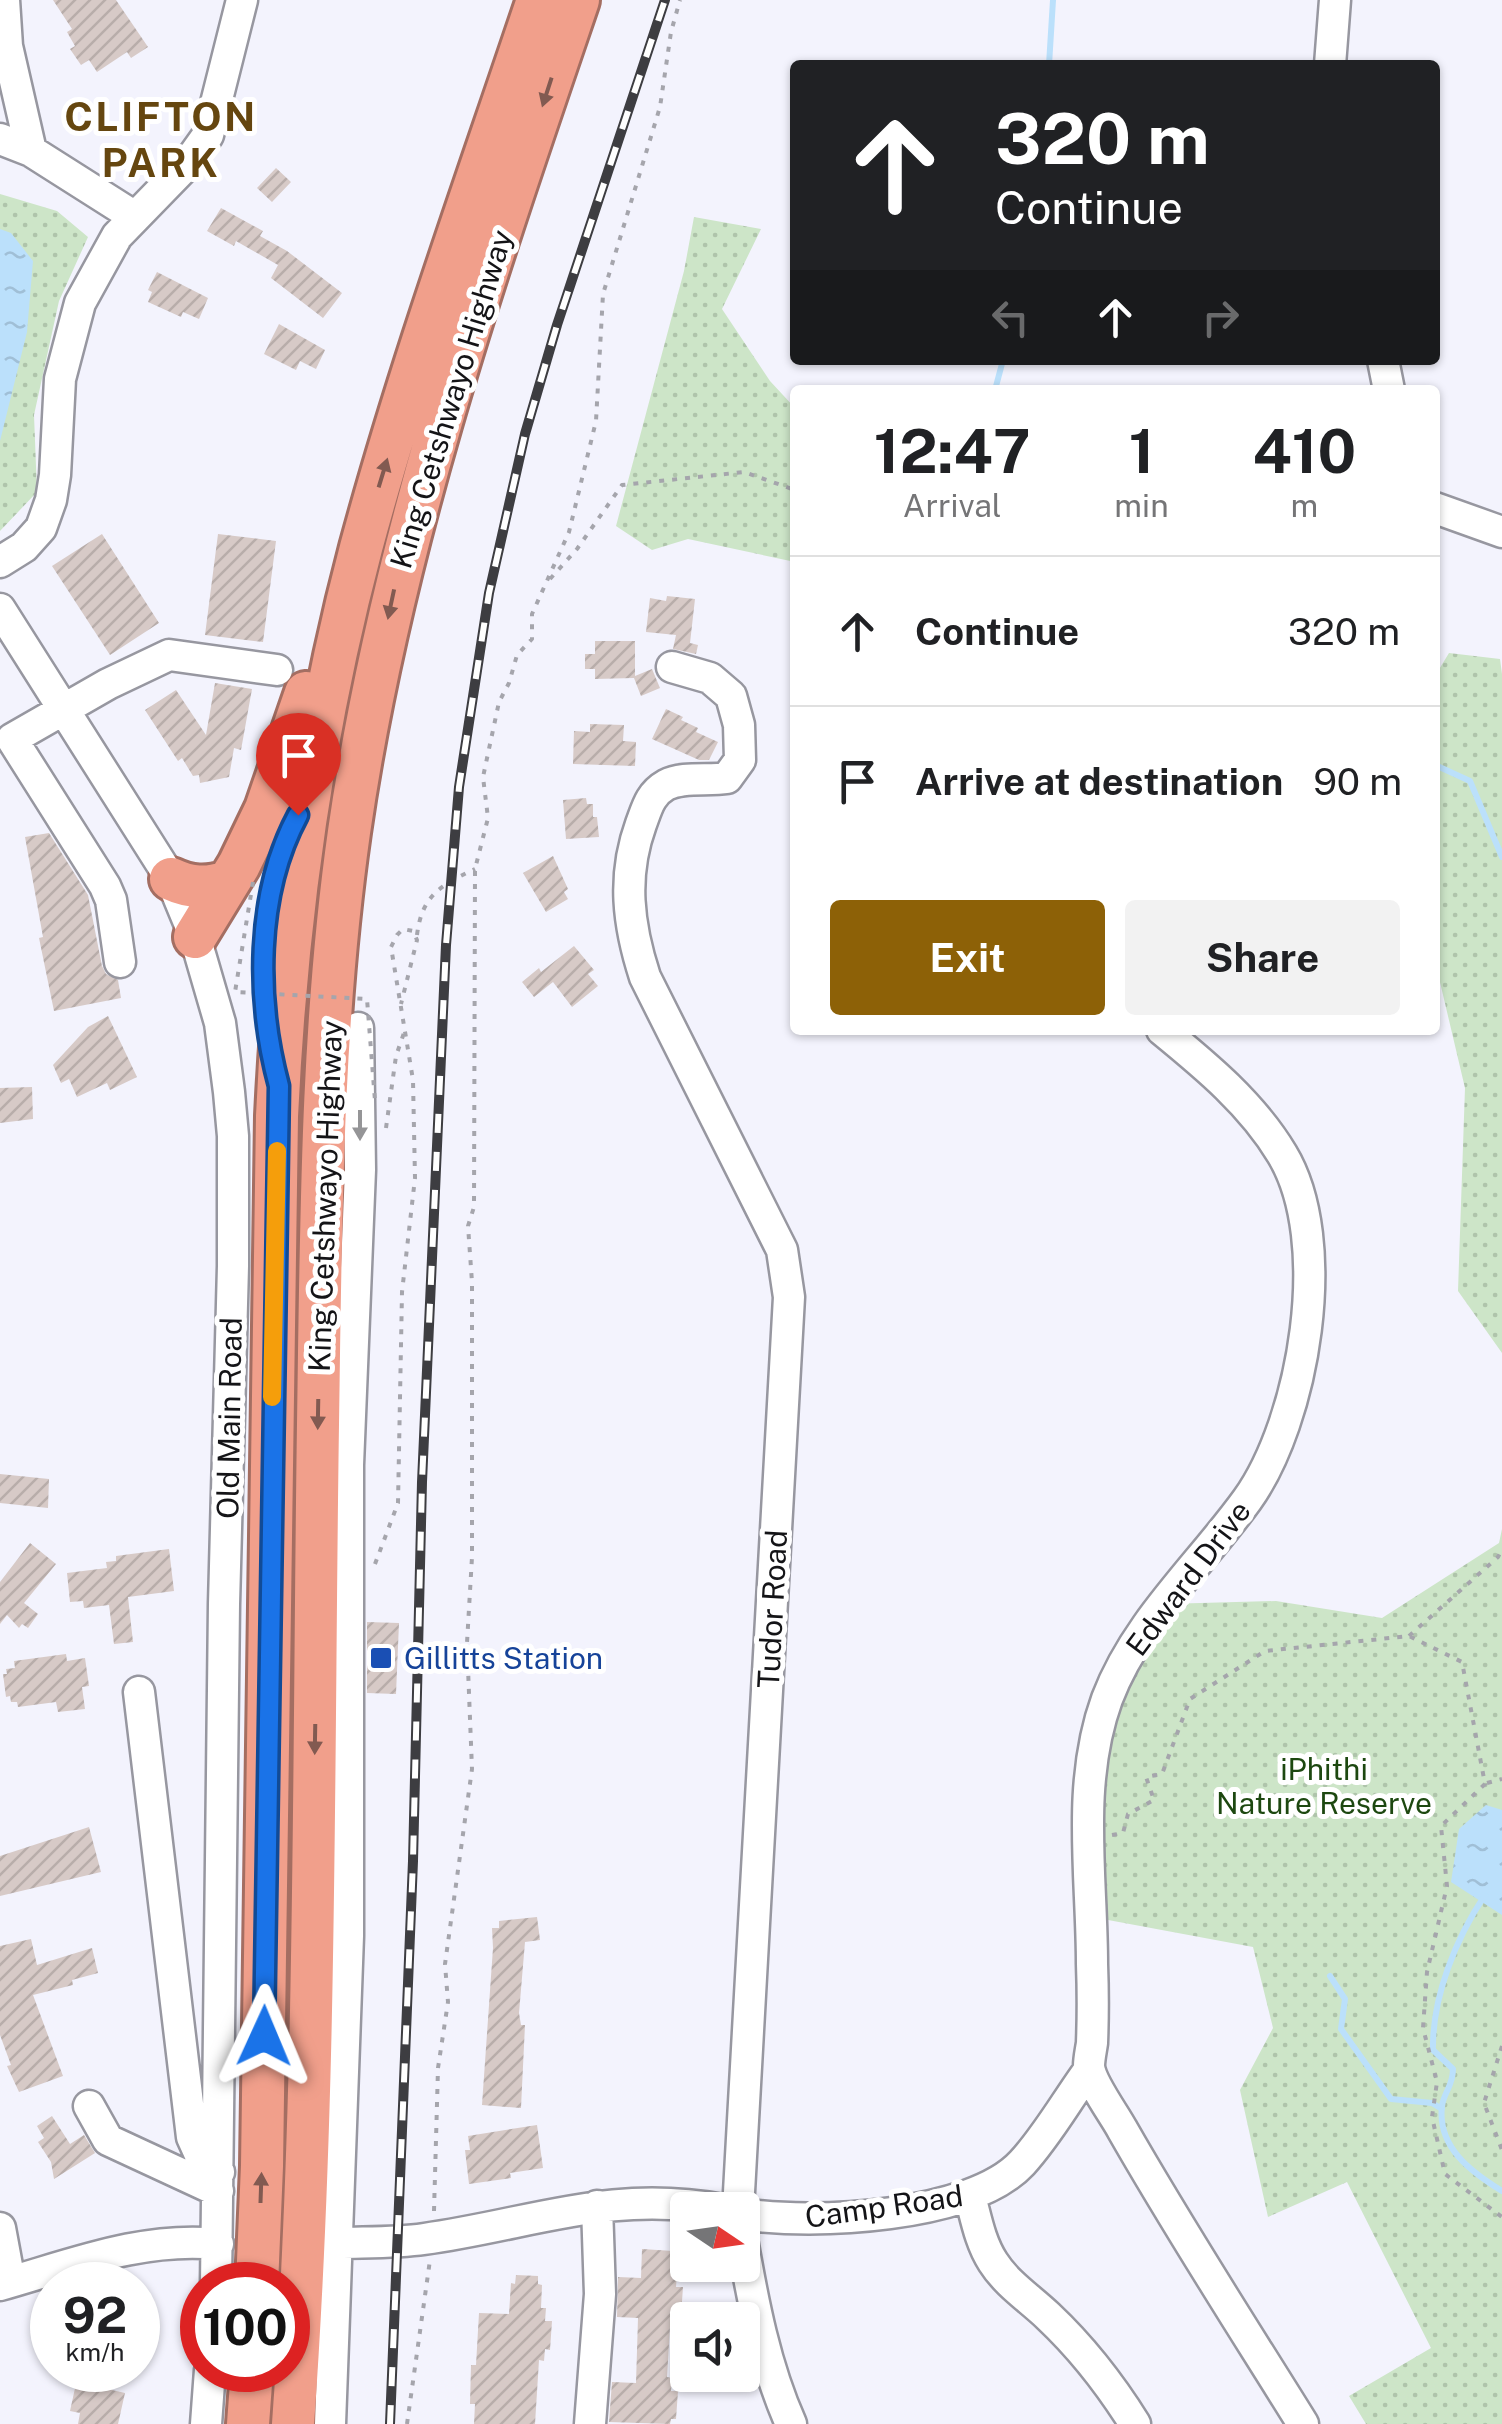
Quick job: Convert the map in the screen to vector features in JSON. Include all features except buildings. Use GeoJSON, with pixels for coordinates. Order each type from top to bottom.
{"type":"FeatureCollection","features":[{"type":"Feature","properties":{"kind":"highway","name":"King Cetshwayo Highway"},"geometry":{"type":"LineString","coordinates":[[258,2262],[284,988],[321,725],[361,549],[413,373],[538,0]]}},
{"type":"Feature","properties":{"kind":"highway","name":"King Cetshwayo Highway"},"geometry":{"type":"LineString","coordinates":[[293,2424],[307,2170],[324,1150],[334,965],[348,835],[394,589],[416,506],[463,347],[578,0]]}},
{"type":"Feature","properties":{"kind":"highway"},"geometry":{"type":"LineString","coordinates":[[195,937],[241,872],[361,549]]}},
{"type":"Feature","properties":{"kind":"highway"},"geometry":{"type":"LineString","coordinates":[[348,835],[358,1028]]}},
{"type":"Feature","properties":{"kind":"highway"},"geometry":{"type":"LineString","coordinates":[[171,879],[208,888],[241,872]]}},
{"type":"Feature","properties":{"kind":"highway"},"geometry":{"type":"LineString","coordinates":[[248,2424],[250,2392]]}},
{"type":"Feature","properties":{"kind":"street"},"geometry":{"type":"LineString","coordinates":[[4,0],[7,46],[32,151]]}},
{"type":"Feature","properties":{"kind":"street"},"geometry":{"type":"LineString","coordinates":[[0,562],[24,547],[41,528],[56,476],[60,379],[80,303],[117,236],[188,163],[208,135],[242,0]]}},
{"type":"Feature","properties":{"kind":"street"},"geometry":{"type":"LineString","coordinates":[[1330,60],[1335,0]]}},
{"type":"Feature","properties":{"kind":"street"},"geometry":{"type":"LineString","coordinates":[[0,139],[32,151],[136,217]]}},
{"type":"Feature","properties":{"kind":"street"},"geometry":{"type":"LineString","coordinates":[[1440,510],[1502,532]]}},
{"type":"Feature","properties":{"kind":"street","name":"Old Main Road"},"geometry":{"type":"LineString","coordinates":[[0,610],[171,879],[195,937],[220,1023],[233,1136],[217,2262]]}},
{"type":"Feature","properties":{"kind":"street"},"geometry":{"type":"LineString","coordinates":[[120,962],[111,900],[105,886],[12,739],[169,655],[277,670]]}},
{"type":"Feature","properties":{"kind":"street","name":"Tudor Road"},"geometry":{"type":"LineString","coordinates":[[672,667],[710,678],[731,696],[739,725],[740,760],[727,778],[681,780],[667,784],[650,798],[634,844],[628,896],[633,938],[646,977],[782,1250],[789,1297],[741,2192]]}},
{"type":"Feature","properties":{"kind":"street"},"geometry":{"type":"LineString","coordinates":[[330,2424],[348,1936],[348,1465],[360,1170],[358,1028]]}},
{"type":"Feature","properties":{"kind":"street","name":"Edward Drive"},"geometry":{"type":"LineString","coordinates":[[1089,2070],[1096,1837],[1094,1747],[1108,1698],[1132,1648],[1248,1498],[1268,1466],[1294,1392],[1306,1324],[1310,1263],[1300,1198],[1284,1156],[1252,1112],[1167,1035]]}},
{"type":"Feature","properties":{"kind":"street"},"geometry":{"type":"LineString","coordinates":[[139,1692],[192,2137],[218,2182]]}},
{"type":"Feature","properties":{"kind":"street"},"geometry":{"type":"LineString","coordinates":[[1089,2070],[1188,2240],[1303,2424]]}},
{"type":"Feature","properties":{"kind":"street","name":"Camp Road"},"geometry":{"type":"LineString","coordinates":[[760,2216],[815,2219],[910,2209],[970,2196],[1001,2181],[1022,2163],[1089,2070]]}},
{"type":"Feature","properties":{"kind":"street"},"geometry":{"type":"LineString","coordinates":[[89,2106],[108,2140],[218,2182]]}},
{"type":"Feature","properties":{"kind":"street"},"geometry":{"type":"LineString","coordinates":[[970,2196],[981,2237],[1004,2277],[1081,2350],[1135,2424]]}},
{"type":"Feature","properties":{"kind":"street"},"geometry":{"type":"LineString","coordinates":[[338,2243],[433,2238],[597,2206],[670,2203]]}},
{"type":"Feature","properties":{"kind":"street"},"geometry":{"type":"LineString","coordinates":[[590,2424],[600,2294],[597,2206]]}},
{"type":"Feature","properties":{"kind":"street"},"geometry":{"type":"LineString","coordinates":[[0,2228],[5,2283],[150,2244],[182,2240],[218,2244]]}},
{"type":"Feature","properties":{"kind":"street"},"geometry":{"type":"LineString","coordinates":[[750,2282],[787,2423]]}},
{"type":"Feature","properties":{"kind":"street"},"geometry":{"type":"LineString","coordinates":[[203,2419],[207,2392]]}},
{"type":"Feature","properties":{"kind":"path"},"geometry":{"type":"LineString","coordinates":[[407,2424],[433,2238],[438,2068],[448,2002],[446,1964],[472,1769],[467,1643],[472,1558],[472,1282],[468,1226],[474,1207],[475,869],[488,818],[483,777],[499,702],[517,655],[532,639],[532,614],[569,532],[596,421],[602,294],[660,107],[680,0]]}},
{"type":"Feature","properties":{"kind":"path"},"geometry":{"type":"LineString","coordinates":[[545,585],[577,549],[622,486],[744,472],[790,488]]}},
{"type":"Feature","properties":{"kind":"path"},"geometry":{"type":"LineString","coordinates":[[401,1004],[420,916],[436,890],[475,869]]}},
{"type":"Feature","properties":{"kind":"path"},"geometry":{"type":"LineString","coordinates":[[241,872],[235,992],[367,999],[375,1101]]}},
{"type":"Feature","properties":{"kind":"path"},"geometry":{"type":"LineString","coordinates":[[348,1586],[372,1571],[398,1503],[400,1326],[416,1150],[413,1080],[392,947],[404,929],[413,932],[417,940]]}},
{"type":"Feature","properties":{"kind":"path"},"geometry":{"type":"LineString","coordinates":[[385,1131],[396,1056],[405,1029]]}},
{"type":"Feature","properties":{"kind":"path"},"geometry":{"type":"LineString","coordinates":[[1409,1636],[1498,1558],[1502,1549]]}},
{"type":"Feature","properties":{"kind":"path"},"geometry":{"type":"LineString","coordinates":[[1096,1837],[1123,1833],[1128,1814],[1154,1800],[1146,1777],[1162,1774],[1190,1699],[1265,1651],[1409,1636],[1462,1662],[1485,1784]]}},
{"type":"Feature","properties":{"kind":"path"},"geometry":{"type":"LineString","coordinates":[[1502,1779],[1485,1784],[1441,1826],[1447,1886],[1427,1972],[1422,2028],[1437,2082],[1432,2116],[1445,2174],[1502,2217]]}},
{"type":"Feature","properties":{"kind":"path"},"geometry":{"type":"LineString","coordinates":[[1502,2046],[1484,2104],[1502,2150]]}},
{"type":"Feature","properties":{"kind":"green space"},"geometry":{"type":"Polygon","coordinates":[[[0,194],[57,211],[88,237],[59,301],[34,415],[37,492],[0,531],[0,194]]]}},
{"type":"Feature","properties":{"kind":"green space"},"geometry":{"type":"Polygon","coordinates":[[[694,217],[761,229],[722,309],[770,381],[790,403],[790,561],[688,539],[652,550],[616,526],[684,271],[694,217]]]}},
{"type":"Feature","properties":{"kind":"green space"},"geometry":{"type":"Polygon","coordinates":[[[1449,653],[1500,659],[1502,674],[1502,1353],[1458,1291],[1465,1088],[1440,982],[1440,668],[1449,653]]]}},
{"type":"Feature","properties":{"kind":"green space","name":"iPhithi Nature Reserve"},"geometry":{"type":"Polygon","coordinates":[[[1502,1529],[1502,2424],[1366,2424],[1349,2396],[1431,2348],[1347,2182],[1268,2217],[1240,2090],[1273,2028],[1253,1947],[1092,1917],[1094,1747],[1164,1604],[1276,1601],[1382,1618],[1499,1543],[1502,1529]]]}},
{"type":"Feature","properties":{"kind":"water"},"geometry":{"type":"Polygon","coordinates":[[[0,229],[11,233],[33,261],[27,332],[0,441],[0,229]]]}},
{"type":"Feature","properties":{"kind":"water"},"geometry":{"type":"Polygon","coordinates":[[[1486,1805],[1502,1810],[1502,1915],[1451,1882],[1459,1829],[1486,1805]]]}},
{"type":"Feature","properties":{"kind":"waterway"},"geometry":{"type":"LineString","coordinates":[[1049,60],[1053,0]]}},
{"type":"Feature","properties":{"kind":"waterway"},"geometry":{"type":"LineString","coordinates":[[996,385],[1002,365]]}},
{"type":"Feature","properties":{"kind":"waterway"},"geometry":{"type":"LineString","coordinates":[[1440,767],[1470,781],[1502,857]]}},
{"type":"Feature","properties":{"kind":"waterway"},"geometry":{"type":"LineString","coordinates":[[1485,1895],[1464,1930],[1441,1989],[1433,2050],[1453,2069],[1442,2106],[1445,2134],[1458,2157],[1502,2191]]}},
{"type":"Feature","properties":{"kind":"waterway"},"geometry":{"type":"LineString","coordinates":[[1330,1976],[1345,1999],[1341,2029],[1391,2099],[1432,2103],[1442,2109]]}},
{"type":"Feature","properties":{"kind":"railway"},"geometry":{"type":"LineString","coordinates":[[390,2424],[413,1861],[422,1482],[446,945],[459,787],[489,593],[525,434],[557,325],[665,0]]}},
{"type":"Feature","properties":{"kind":"slow traffic"},"geometry":{"type":"LineString","coordinates":[[272,1397],[277,1151]]}},
{"type":"Feature","properties":{"kind":"place","name":"Gillitts Station"},"geometry":{"type":"Point","coordinates":[381,1658]}},
{"type":"Feature","properties":{"kind":"district","name":"CLIFTON PARK"},"geometry":{"type":"Point","coordinates":[161,139]}},
{"type":"Feature","properties":{"kind":"route"},"geometry":{"type":"LineString","coordinates":[[264,2036],[279,1086],[268,1046],[263,967],[273,884],[286,838],[298,815]]}}]}
